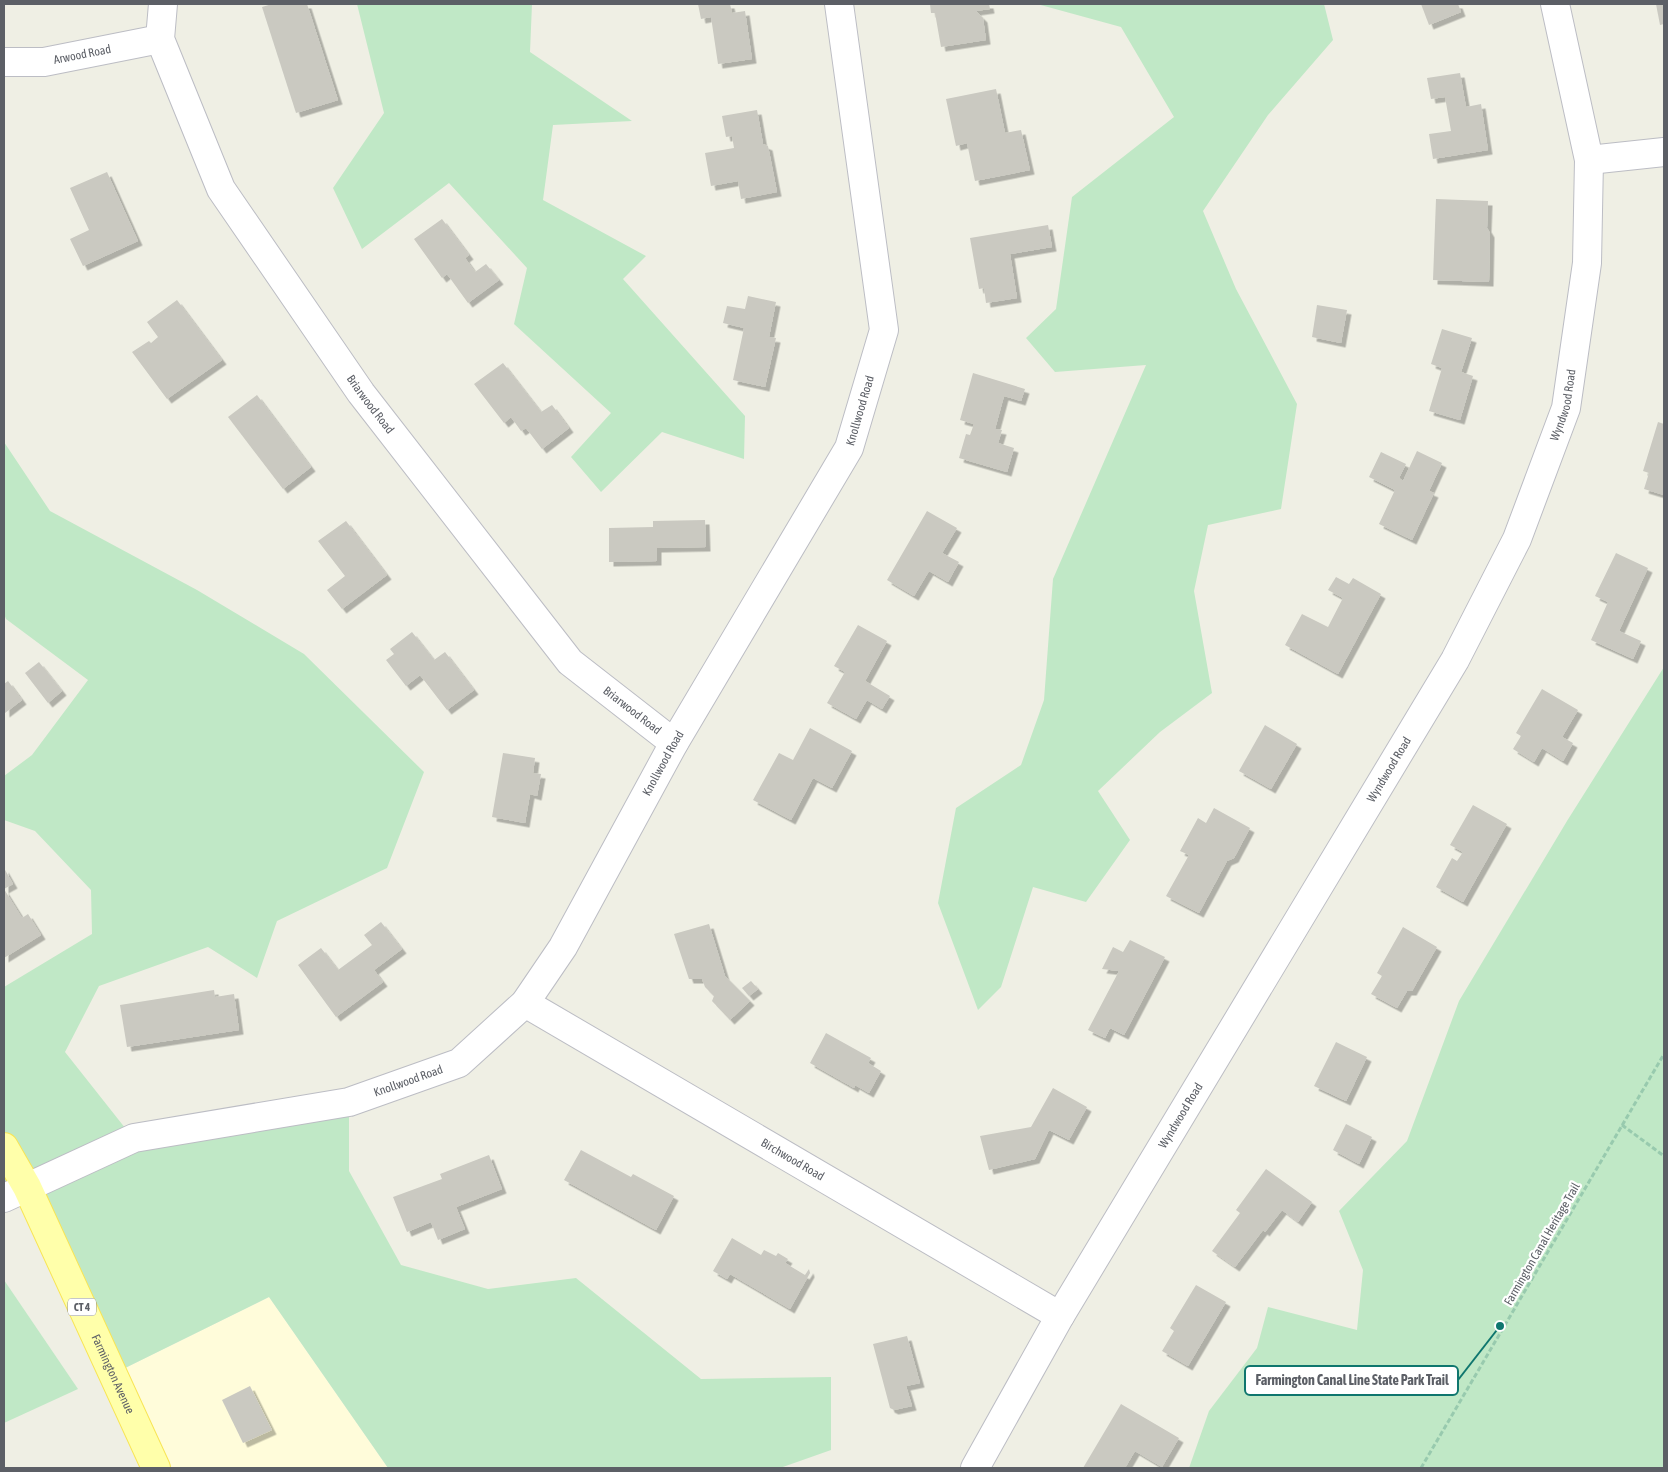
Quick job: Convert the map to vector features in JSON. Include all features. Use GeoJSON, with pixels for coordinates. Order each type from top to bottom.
{"type":"FeatureCollection","features":[{"type":"Feature","properties":{"kind":"main road","name":"Farmington Avenue"},"geometry":{"type":"LineString","coordinates":[[4,1147],[15,1192],[156,1468]]}},
{"type":"Feature","properties":{"kind":"street","name":"Briarwood Road"},"geometry":{"type":"LineString","coordinates":[[163,4],[160,39],[221,190],[361,393],[570,662],[674,743]]}},
{"type":"Feature","properties":{"kind":"street","name":"Knollwood Road"},"geometry":{"type":"LineString","coordinates":[[15,1192],[134,1138],[349,1102],[459,1063],[525,1003],[563,947],[674,743],[848,448],[884,330],[840,4]]}},
{"type":"Feature","properties":{"kind":"street","name":"Wyndwood Road"},"geometry":{"type":"LineString","coordinates":[[975,1468],[1060,1316],[1455,660],[1517,539],[1566,408],[1587,263],[1589,160],[1555,4]]}},
{"type":"Feature","properties":{"kind":"street","name":"Arwood Road"},"geometry":{"type":"LineString","coordinates":[[4,62],[44,62],[160,39]]}},
{"type":"Feature","properties":{"kind":"street"},"geometry":{"type":"LineString","coordinates":[[1589,160],[1664,152]]}},
{"type":"Feature","properties":{"kind":"street","name":"Birchwood Road"},"geometry":{"type":"LineString","coordinates":[[525,1003],[1060,1316]]}},
{"type":"Feature","properties":{"kind":"path","name":"Farmington Canal Heritage Trail"},"geometry":{"type":"LineString","coordinates":[[1421,1468],[1664,1054]]}},
{"type":"Feature","properties":{"kind":"path"},"geometry":{"type":"LineString","coordinates":[[1622,1125],[1664,1156]]}},
{"type":"Feature","properties":{"kind":"shaded area"},"geometry":{"type":"Polygon","coordinates":[[[269,1297],[388,1468],[156,1468],[113,1374],[269,1297]]]}},
{"type":"Feature","properties":{"kind":"green space"},"geometry":{"type":"Polygon","coordinates":[[[357,4],[532,4],[530,52],[632,121],[553,125],[543,200],[646,256],[623,279],[745,416],[744,459],[662,432],[601,492],[571,457],[611,413],[514,324],[527,268],[449,183],[362,249],[333,188],[384,113],[357,4]]]}},
{"type":"Feature","properties":{"kind":"green space"},"geometry":{"type":"Polygon","coordinates":[[[1037,4],[1324,4],[1333,40],[1268,115],[1203,211],[1236,289],[1297,404],[1281,509],[1208,525],[1194,591],[1212,693],[1160,732],[1098,791],[1130,840],[1086,902],[1033,887],[1001,987],[978,1010],[938,903],[956,808],[1021,765],[1044,700],[1053,579],[1146,365],[1055,372],[1026,338],[1056,309],[1072,197],[1174,117],[1121,27],[1037,4]]]}},
{"type":"Feature","properties":{"kind":"green space"},"geometry":{"type":"Polygon","coordinates":[[[4,442],[50,511],[197,590],[304,654],[424,772],[387,868],[277,921],[257,978],[208,947],[99,986],[65,1052],[133,1138],[349,1102],[349,1171],[401,1265],[488,1289],[576,1278],[701,1379],[831,1377],[831,1450],[780,1468],[388,1468],[269,1297],[113,1374],[27,1187],[4,1198],[4,987],[92,934],[91,890],[35,831],[4,820],[4,776],[32,755],[88,680],[6,619],[4,614],[4,442]]]}},
{"type":"Feature","properties":{"kind":"green space"},"geometry":{"type":"Polygon","coordinates":[[[1664,667],[1664,1468],[1189,1468],[1209,1411],[1257,1348],[1268,1307],[1357,1330],[1363,1270],[1339,1211],[1407,1141],[1459,1001],[1567,821],[1664,667]]]}},
{"type":"Feature","properties":{"kind":"green space"},"geometry":{"type":"Polygon","coordinates":[[[4,1280],[78,1389],[4,1423],[4,1280]]]}},
{"type":"Feature","properties":{"kind":"building"},"geometry":{"type":"Polygon","coordinates":[[[272,4],[307,4],[338,100],[296,113],[262,7],[272,4]]]}},
{"type":"Feature","properties":{"kind":"building"},"geometry":{"type":"Polygon","coordinates":[[[698,4],[730,4],[732,13],[745,11],[752,59],[718,64],[711,17],[701,19],[698,4]]]}},
{"type":"Feature","properties":{"kind":"building"},"geometry":{"type":"Polygon","coordinates":[[[930,4],[989,4],[990,9],[976,11],[983,18],[986,40],[941,47],[935,13],[931,13],[930,4]]]}},
{"type":"Feature","properties":{"kind":"building"},"geometry":{"type":"Polygon","coordinates":[[[1421,4],[1458,4],[1461,12],[1429,25],[1421,4]]]}},
{"type":"Feature","properties":{"kind":"building"},"geometry":{"type":"Polygon","coordinates":[[[1656,4],[1664,4],[1664,24],[1660,25],[1656,4]]]}},
{"type":"Feature","properties":{"kind":"building"},"geometry":{"type":"Polygon","coordinates":[[[1460,73],[1466,107],[1481,104],[1488,150],[1433,159],[1429,134],[1451,131],[1445,97],[1431,99],[1427,78],[1460,73]]]}},
{"type":"Feature","properties":{"kind":"building"},"geometry":{"type":"Polygon","coordinates":[[[996,89],[1005,133],[1021,130],[1030,170],[975,181],[967,143],[956,146],[946,99],[996,89]]]}},
{"type":"Feature","properties":{"kind":"building"},"geometry":{"type":"Polygon","coordinates":[[[757,110],[763,144],[768,146],[777,192],[741,199],[738,181],[711,186],[705,153],[734,148],[732,136],[726,137],[722,116],[757,110]]]}},
{"type":"Feature","properties":{"kind":"building"},"geometry":{"type":"Polygon","coordinates":[[[107,172],[138,241],[83,266],[70,239],[89,230],[70,188],[107,172]]]}},
{"type":"Feature","properties":{"kind":"building"},"geometry":{"type":"Polygon","coordinates":[[[1436,199],[1488,201],[1487,228],[1490,233],[1489,282],[1433,280],[1436,199]]]}},
{"type":"Feature","properties":{"kind":"building"},"geometry":{"type":"Polygon","coordinates":[[[442,219],[469,255],[465,258],[475,272],[486,264],[499,280],[468,303],[447,274],[442,278],[414,239],[442,219]]]}},
{"type":"Feature","properties":{"kind":"building"},"geometry":{"type":"Polygon","coordinates":[[[1048,225],[1052,247],[1010,254],[1017,298],[986,303],[984,288],[979,289],[970,238],[1048,225]]]}},
{"type":"Feature","properties":{"kind":"building"},"geometry":{"type":"Polygon","coordinates":[[[748,296],[776,302],[769,337],[776,338],[765,387],[733,380],[744,328],[723,323],[727,306],[745,309],[748,296]]]}},
{"type":"Feature","properties":{"kind":"building"},"geometry":{"type":"Polygon","coordinates":[[[177,300],[222,360],[167,399],[132,352],[149,341],[151,343],[158,337],[147,322],[177,300]]]}},
{"type":"Feature","properties":{"kind":"building"},"geometry":{"type":"Polygon","coordinates":[[[1317,305],[1347,310],[1341,343],[1312,337],[1317,305]]]}},
{"type":"Feature","properties":{"kind":"building"},"geometry":{"type":"Polygon","coordinates":[[[1442,329],[1472,338],[1461,372],[1473,376],[1460,420],[1429,411],[1442,368],[1431,364],[1442,329]]]}},
{"type":"Feature","properties":{"kind":"building"},"geometry":{"type":"Polygon","coordinates":[[[503,363],[541,412],[552,405],[569,428],[542,449],[526,428],[521,431],[511,417],[504,423],[474,384],[503,363]]]}},
{"type":"Feature","properties":{"kind":"building"},"geometry":{"type":"Polygon","coordinates":[[[973,373],[1025,389],[1021,401],[1004,396],[995,429],[1002,430],[998,443],[1014,448],[1007,472],[959,458],[966,434],[970,435],[974,424],[960,420],[973,373]]]}},
{"type":"Feature","properties":{"kind":"building"},"geometry":{"type":"Polygon","coordinates":[[[257,395],[311,467],[283,489],[228,417],[257,395]]]}},
{"type":"Feature","properties":{"kind":"building"},"geometry":{"type":"Polygon","coordinates":[[[1658,422],[1664,424],[1664,495],[1644,489],[1649,473],[1643,471],[1658,422]]]}},
{"type":"Feature","properties":{"kind":"building"},"geometry":{"type":"Polygon","coordinates":[[[1417,451],[1442,463],[1429,491],[1434,493],[1412,540],[1379,524],[1395,490],[1369,477],[1381,452],[1406,464],[1399,478],[1403,481],[1417,451]]]}},
{"type":"Feature","properties":{"kind":"building"},"geometry":{"type":"Polygon","coordinates":[[[927,511],[957,528],[942,553],[959,562],[948,582],[929,571],[914,596],[887,580],[927,511]]]}},
{"type":"Feature","properties":{"kind":"building"},"geometry":{"type":"Polygon","coordinates":[[[705,520],[706,547],[657,548],[657,561],[609,562],[609,528],[653,527],[653,521],[705,520]]]}},
{"type":"Feature","properties":{"kind":"building"},"geometry":{"type":"Polygon","coordinates":[[[346,521],[387,575],[342,609],[327,590],[345,576],[318,541],[346,521]]]}},
{"type":"Feature","properties":{"kind":"building"},"geometry":{"type":"Polygon","coordinates":[[[1616,553],[1648,568],[1619,631],[1641,641],[1633,659],[1591,640],[1608,602],[1595,596],[1616,553]]]}},
{"type":"Feature","properties":{"kind":"building"},"geometry":{"type":"Polygon","coordinates":[[[1336,577],[1349,584],[1353,578],[1381,594],[1338,674],[1285,645],[1302,614],[1328,627],[1343,598],[1328,590],[1336,577]]]}},
{"type":"Feature","properties":{"kind":"building"},"geometry":{"type":"Polygon","coordinates":[[[858,625],[887,641],[865,681],[890,696],[882,709],[867,700],[856,719],[827,703],[845,672],[834,666],[858,625]]]}},
{"type":"Feature","properties":{"kind":"building"},"geometry":{"type":"Polygon","coordinates":[[[412,632],[434,660],[445,652],[474,690],[447,710],[420,675],[406,686],[386,660],[394,654],[390,649],[412,632]]]}},
{"type":"Feature","properties":{"kind":"building"},"geometry":{"type":"Polygon","coordinates":[[[39,662],[62,691],[48,703],[25,673],[39,662]]]}},
{"type":"Feature","properties":{"kind":"building"},"geometry":{"type":"Polygon","coordinates":[[[8,681],[22,700],[5,713],[4,684],[8,681]]]}},
{"type":"Feature","properties":{"kind":"building"},"geometry":{"type":"Polygon","coordinates":[[[1542,689],[1578,710],[1562,737],[1573,743],[1563,761],[1542,748],[1534,762],[1513,749],[1521,736],[1516,733],[1542,689]]]}},
{"type":"Feature","properties":{"kind":"building"},"geometry":{"type":"Polygon","coordinates":[[[1265,725],[1297,744],[1271,789],[1239,771],[1265,725]]]}},
{"type":"Feature","properties":{"kind":"building"},"geometry":{"type":"Polygon","coordinates":[[[810,728],[852,751],[832,788],[813,778],[791,820],[753,800],[779,753],[793,760],[810,728]]]}},
{"type":"Feature","properties":{"kind":"building"},"geometry":{"type":"Polygon","coordinates":[[[503,753],[535,758],[533,773],[541,774],[537,796],[530,794],[525,823],[492,817],[503,753]]]}},
{"type":"Feature","properties":{"kind":"building"},"geometry":{"type":"Polygon","coordinates":[[[1473,805],[1507,824],[1463,902],[1436,887],[1452,858],[1457,861],[1463,852],[1450,845],[1473,805]]]}},
{"type":"Feature","properties":{"kind":"building"},"geometry":{"type":"Polygon","coordinates":[[[1214,808],[1250,828],[1234,858],[1227,861],[1199,913],[1166,896],[1189,855],[1180,851],[1198,818],[1206,823],[1214,808]]]}},
{"type":"Feature","properties":{"kind":"building"},"geometry":{"type":"Polygon","coordinates":[[[4,868],[13,884],[4,889],[4,868]]]}},
{"type":"Feature","properties":{"kind":"building"},"geometry":{"type":"Polygon","coordinates":[[[4,889],[22,918],[28,914],[41,935],[4,958],[4,889]]]}},
{"type":"Feature","properties":{"kind":"building"},"geometry":{"type":"Polygon","coordinates":[[[381,922],[402,949],[374,970],[383,982],[336,1017],[298,965],[321,948],[338,970],[372,945],[364,935],[381,922]]]}},
{"type":"Feature","properties":{"kind":"building"},"geometry":{"type":"Polygon","coordinates":[[[709,924],[725,976],[750,1001],[730,1020],[712,1001],[714,996],[705,987],[702,979],[689,979],[674,934],[709,924]]]}},
{"type":"Feature","properties":{"kind":"building"},"geometry":{"type":"Polygon","coordinates":[[[1403,927],[1437,947],[1412,991],[1407,991],[1397,1008],[1371,994],[1382,976],[1377,973],[1403,927]]]}},
{"type":"Feature","properties":{"kind":"building"},"geometry":{"type":"Polygon","coordinates":[[[1130,940],[1165,957],[1124,1035],[1110,1028],[1105,1038],[1088,1030],[1119,971],[1102,969],[1113,947],[1123,952],[1130,940]]]}},
{"type":"Feature","properties":{"kind":"building"},"geometry":{"type":"Polygon","coordinates":[[[751,981],[758,989],[749,996],[742,988],[751,981]]]}},
{"type":"Feature","properties":{"kind":"building"},"geometry":{"type":"Polygon","coordinates":[[[214,990],[215,997],[234,994],[239,1030],[127,1047],[120,1005],[214,990]]]}},
{"type":"Feature","properties":{"kind":"building"},"geometry":{"type":"Polygon","coordinates":[[[826,1033],[871,1058],[868,1063],[881,1071],[869,1093],[855,1085],[854,1088],[810,1063],[826,1033]]]}},
{"type":"Feature","properties":{"kind":"building"},"geometry":{"type":"Polygon","coordinates":[[[1336,1042],[1367,1057],[1346,1101],[1314,1086],[1336,1042]]]}},
{"type":"Feature","properties":{"kind":"building"},"geometry":{"type":"Polygon","coordinates":[[[1053,1088],[1087,1107],[1069,1140],[1049,1130],[1035,1159],[989,1170],[980,1136],[1031,1127],[1053,1088]]]}},
{"type":"Feature","properties":{"kind":"building"},"geometry":{"type":"Polygon","coordinates":[[[1346,1124],[1372,1137],[1359,1164],[1333,1150],[1346,1124]]]}},
{"type":"Feature","properties":{"kind":"building"},"geometry":{"type":"Polygon","coordinates":[[[581,1150],[631,1177],[633,1174],[674,1196],[656,1230],[564,1180],[581,1150]]]}},
{"type":"Feature","properties":{"kind":"building"},"geometry":{"type":"Polygon","coordinates":[[[489,1155],[502,1189],[456,1207],[465,1229],[438,1240],[431,1222],[407,1232],[393,1197],[442,1179],[440,1174],[489,1155]]]}},
{"type":"Feature","properties":{"kind":"building"},"geometry":{"type":"Polygon","coordinates":[[[1266,1169],[1312,1202],[1298,1222],[1282,1210],[1265,1232],[1263,1230],[1235,1267],[1212,1251],[1240,1213],[1236,1210],[1266,1169]]]}},
{"type":"Feature","properties":{"kind":"building"},"geometry":{"type":"Polygon","coordinates":[[[732,1238],[761,1255],[764,1250],[776,1256],[778,1253],[788,1259],[785,1263],[805,1275],[809,1269],[810,1273],[790,1309],[730,1274],[727,1279],[713,1271],[732,1238]]]}},
{"type":"Feature","properties":{"kind":"building"},"geometry":{"type":"Polygon","coordinates":[[[1196,1285],[1226,1302],[1188,1366],[1162,1351],[1174,1331],[1170,1328],[1196,1285]]]}},
{"type":"Feature","properties":{"kind":"building"},"geometry":{"type":"Polygon","coordinates":[[[907,1336],[920,1383],[906,1386],[912,1406],[894,1410],[890,1408],[873,1344],[907,1336]]]}},
{"type":"Feature","properties":{"kind":"building"},"geometry":{"type":"Polygon","coordinates":[[[250,1386],[272,1430],[243,1443],[222,1400],[250,1386]]]}},
{"type":"Feature","properties":{"kind":"building"},"geometry":{"type":"Polygon","coordinates":[[[1121,1404],[1179,1438],[1162,1467],[1135,1451],[1125,1468],[1083,1468],[1121,1404]]]}},
{"type":"Feature","properties":{"kind":"place","name":"Farmington Canal Line State Park Trail"},"geometry":{"type":"Point","coordinates":[1500,1326]}}]}
